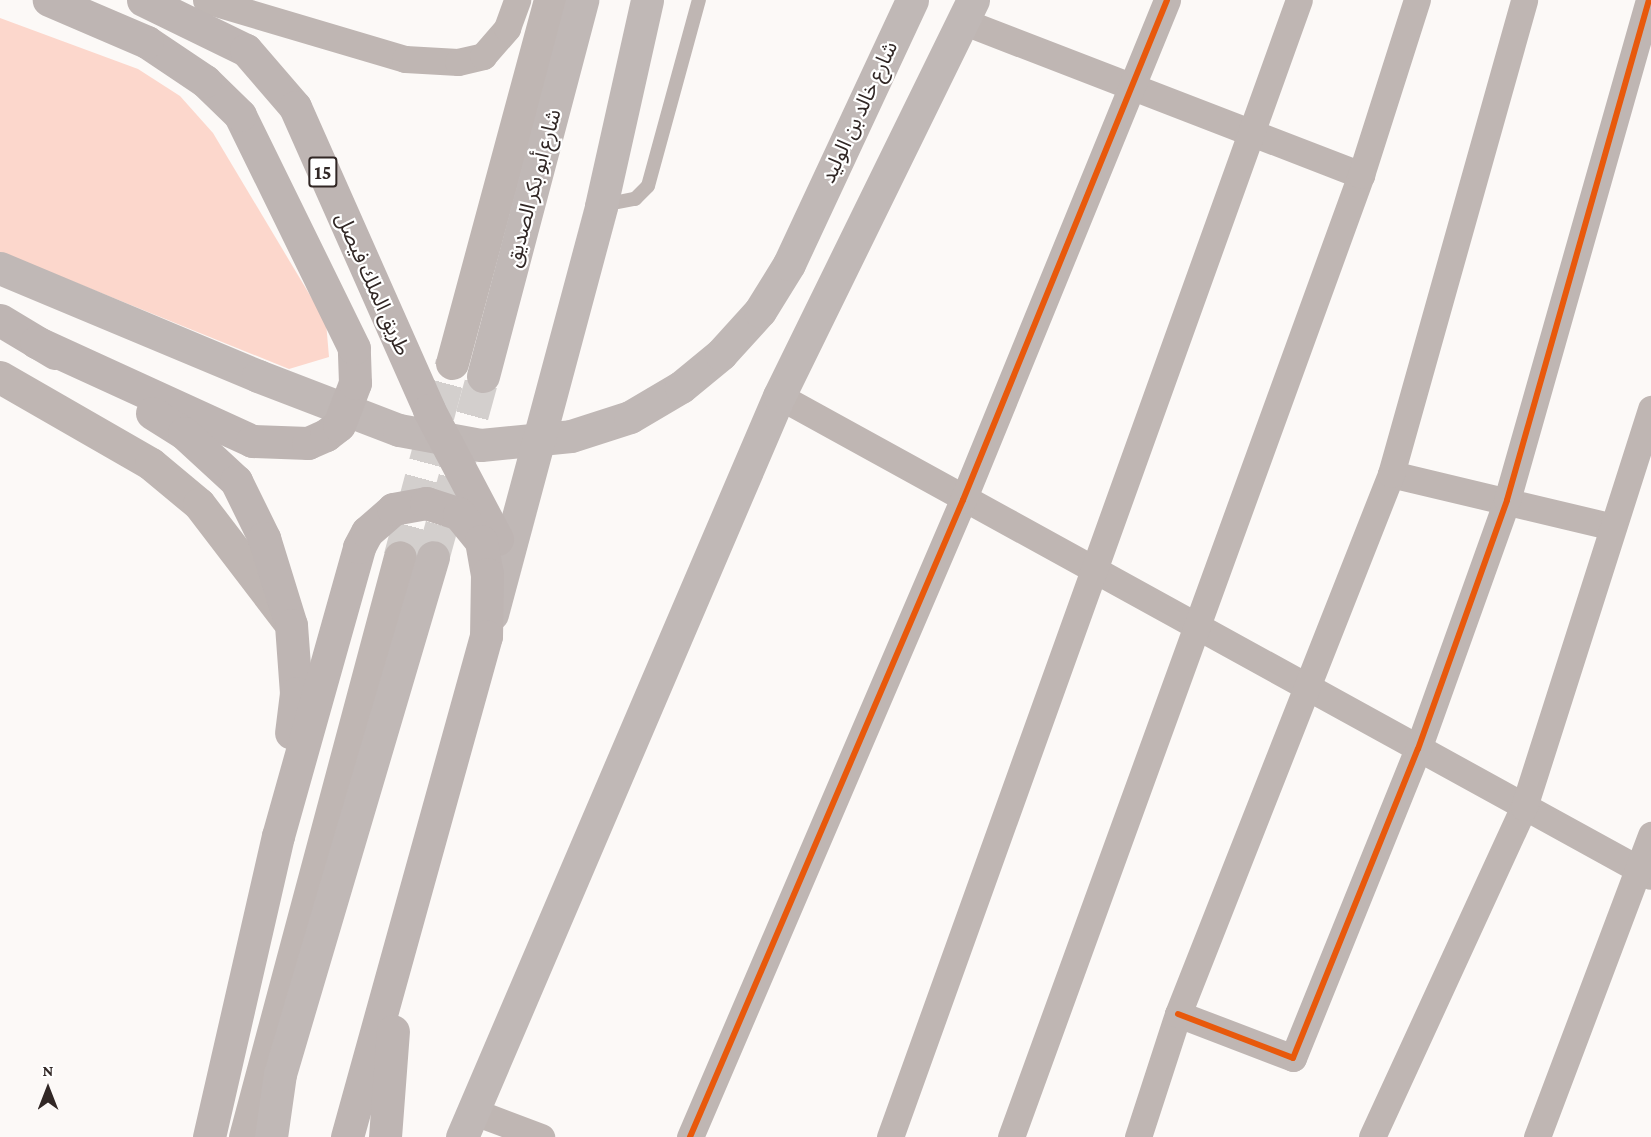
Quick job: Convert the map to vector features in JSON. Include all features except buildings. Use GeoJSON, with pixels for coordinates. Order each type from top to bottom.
{"type":"FeatureCollection","features":[{"type":"Feature","properties":{"kind":"highway"},"geometry":{"type":"LineString","coordinates":[[36,342],[252,441],[308,443],[326,435],[339,425],[355,383],[354,348],[240,115],[205,81],[147,42],[49,0]]}},
{"type":"Feature","properties":{"kind":"highway","name":"طريق الملك فيصل"},"geometry":{"type":"LineString","coordinates":[[143,0],[246,50],[295,107],[429,410],[497,538],[486,636]]}},
{"type":"Feature","properties":{"kind":"highway"},"geometry":{"type":"LineString","coordinates":[[0,321],[184,433],[236,481],[264,538],[291,625],[296,693],[278,836]]}},
{"type":"Feature","properties":{"kind":"highway"},"geometry":{"type":"LineString","coordinates":[[209,1137],[278,836],[359,547],[379,519],[393,509],[426,503],[459,514],[472,526],[486,557],[486,636],[398,966],[347,1137]]}},
{"type":"Feature","properties":{"kind":"highway"},"geometry":{"type":"LineString","coordinates":[[386,1137],[398,966]]}},
{"type":"Feature","properties":{"kind":"main road","name":"شارع أبو بكر الصديق"},"geometry":{"type":"LineString","coordinates":[[483,376],[582,0]]}},
{"type":"Feature","properties":{"kind":"main road"},"geometry":{"type":"LineString","coordinates":[[486,636],[601,206],[647,0]]}},
{"type":"Feature","properties":{"kind":"main road","name":"شارع خالد بن الوليد"},"geometry":{"type":"LineString","coordinates":[[0,268],[258,376],[399,430],[481,445],[571,436],[630,417],[681,387],[721,354],[760,311],[789,264],[912,0]]}},
{"type":"Feature","properties":{"kind":"main road"},"geometry":{"type":"LineString","coordinates":[[467,1124],[779,396],[968,10]]}},
{"type":"Feature","properties":{"kind":"main road"},"geometry":{"type":"LineString","coordinates":[[272,1137],[280,1074],[433,557]]}},
{"type":"Feature","properties":{"kind":"street"},"geometry":{"type":"LineString","coordinates":[[206,0],[405,59],[458,62],[483,56],[507,28],[517,0]]}},
{"type":"Feature","properties":{"kind":"street"},"geometry":{"type":"LineString","coordinates":[[452,363],[550,0]]}},
{"type":"Feature","properties":{"kind":"street"},"geometry":{"type":"LineString","coordinates":[[690,1137],[963,500],[1167,0]]}},
{"type":"Feature","properties":{"kind":"street"},"geometry":{"type":"LineString","coordinates":[[890,1137],[1299,0]]}},
{"type":"Feature","properties":{"kind":"street"},"geometry":{"type":"LineString","coordinates":[[1011,1137],[1361,175],[1417,0]]}},
{"type":"Feature","properties":{"kind":"street"},"geometry":{"type":"LineString","coordinates":[[1138,1137],[1178,1014],[1391,474],[1524,0]]}},
{"type":"Feature","properties":{"kind":"street"},"geometry":{"type":"LineString","coordinates":[[1178,1014],[1293,1058],[1418,749],[1508,500],[1649,0]]}},
{"type":"Feature","properties":{"kind":"street"},"geometry":{"type":"LineString","coordinates":[[968,10],[1131,86],[1361,175]]}},
{"type":"Feature","properties":{"kind":"street"},"geometry":{"type":"LineString","coordinates":[[0,377],[151,464],[199,504],[291,625]]}},
{"type":"Feature","properties":{"kind":"street"},"geometry":{"type":"LineString","coordinates":[[779,396],[963,500],[1645,873]]}},
{"type":"Feature","properties":{"kind":"street"},"geometry":{"type":"LineString","coordinates":[[1372,1137],[1524,807],[1651,409]]}},
{"type":"Feature","properties":{"kind":"street"},"geometry":{"type":"LineString","coordinates":[[1391,474],[1508,500],[1613,527]]}},
{"type":"Feature","properties":{"kind":"street"},"geometry":{"type":"LineString","coordinates":[[245,1137],[400,557]]}},
{"type":"Feature","properties":{"kind":"street"},"geometry":{"type":"LineString","coordinates":[[1537,1137],[1645,873],[1651,835]]}},
{"type":"Feature","properties":{"kind":"street"},"geometry":{"type":"LineString","coordinates":[[467,1124],[542,1137]]}},
{"type":"Feature","properties":{"kind":"lane"},"geometry":{"type":"LineString","coordinates":[[601,206],[635,199],[648,186],[699,0]]}},
{"type":"Feature","properties":{"kind":"shaded area"},"geometry":{"type":"Polygon","coordinates":[[[0,18],[138,69],[180,96],[213,133],[326,322],[329,357],[289,369],[0,252],[0,18]]]}},
{"type":"Feature","properties":{"kind":"tunnel"},"geometry":{"type":"LineString","coordinates":[[400,557],[452,363]]}},
{"type":"Feature","properties":{"kind":"tunnel"},"geometry":{"type":"LineString","coordinates":[[433,557],[483,376]]}},
{"type":"Feature","properties":{"kind":"cycle path"},"geometry":{"type":"LineString","coordinates":[[690,1137],[963,500],[1167,0]]}},
{"type":"Feature","properties":{"kind":"cycle path"},"geometry":{"type":"LineString","coordinates":[[1178,1014],[1293,1058],[1418,749],[1507,500],[1649,0]]}}]}
